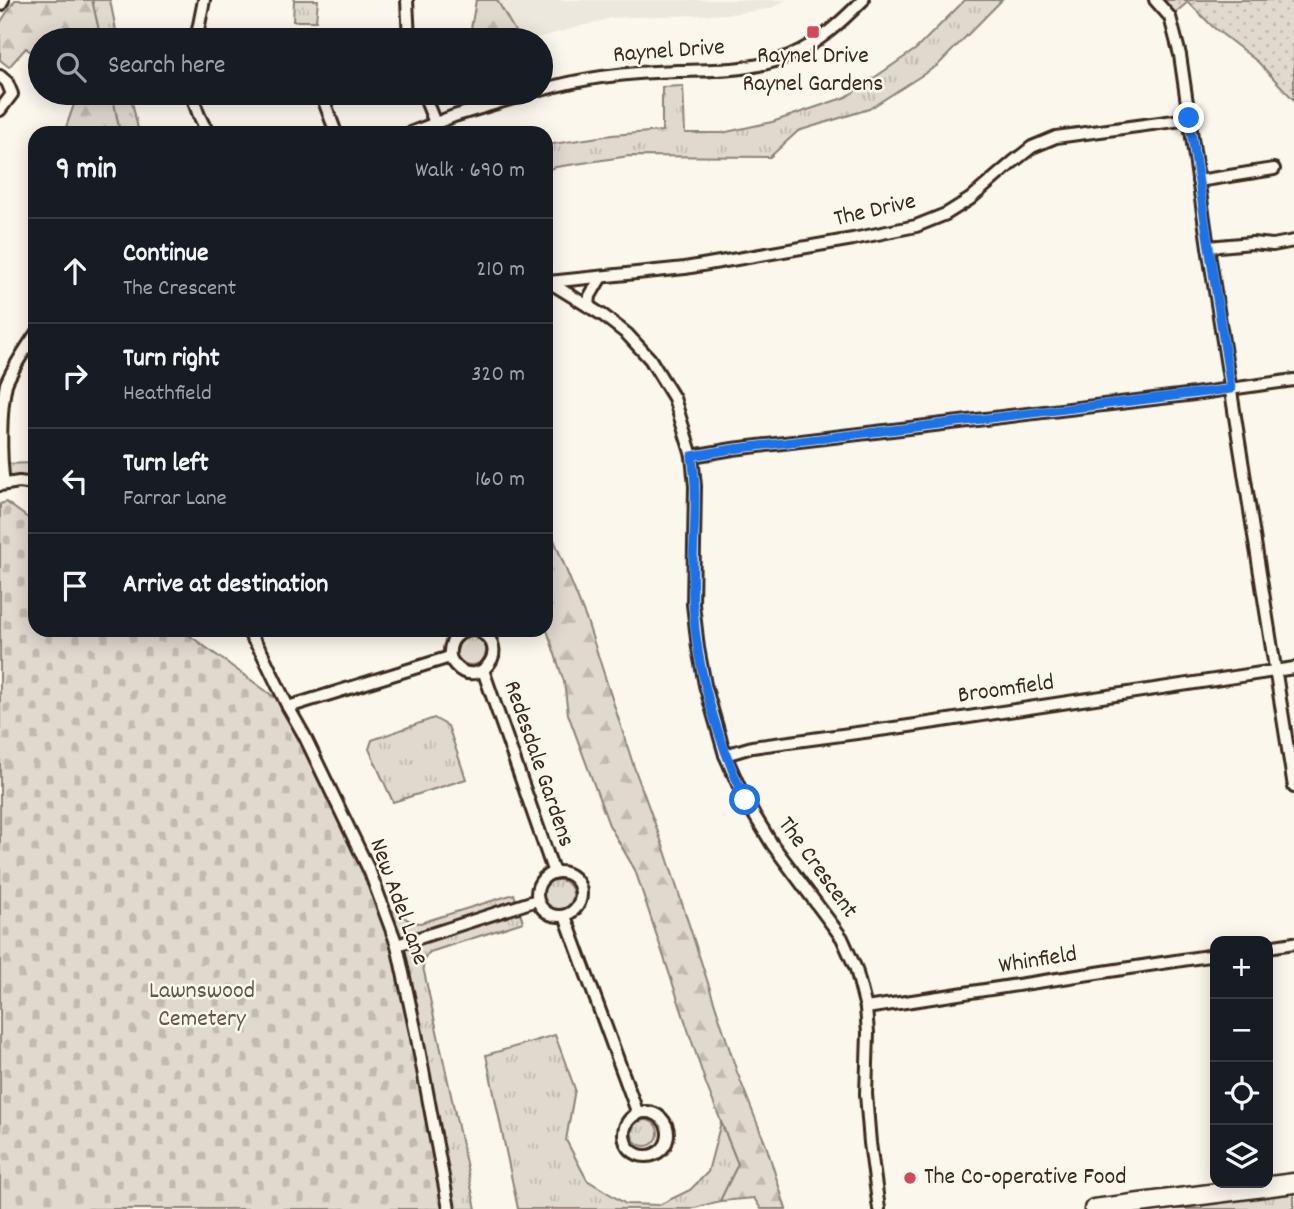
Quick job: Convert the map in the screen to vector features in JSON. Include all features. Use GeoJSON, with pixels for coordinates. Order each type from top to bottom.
{"type":"FeatureCollection","features":[{"type":"Feature","properties":{"kind":"highway"},"geometry":{"type":"LineString","coordinates":[[1094,1209],[1294,1183]]}},
{"type":"Feature","properties":{"kind":"street"},"geometry":{"type":"LineString","coordinates":[[198,28],[204,0]]}},
{"type":"Feature","properties":{"kind":"street"},"geometry":{"type":"LineString","coordinates":[[407,0],[407,28]]}},
{"type":"Feature","properties":{"kind":"street","name":"Raynel Drive"},"geometry":{"type":"LineString","coordinates":[[553,87],[623,75],[715,71],[768,64],[808,47],[844,19],[863,0]]}},
{"type":"Feature","properties":{"kind":"street"},"geometry":{"type":"LineString","coordinates":[[1155,0],[1170,18],[1180,55],[1294,787]]}},
{"type":"Feature","properties":{"kind":"street"},"geometry":{"type":"LineString","coordinates":[[0,76],[8,82],[12,94],[0,110]]}},
{"type":"Feature","properties":{"kind":"street"},"geometry":{"type":"LineString","coordinates":[[195,105],[204,126]]}},
{"type":"Feature","properties":{"kind":"street"},"geometry":{"type":"LineString","coordinates":[[326,105],[333,126]]}},
{"type":"Feature","properties":{"kind":"street"},"geometry":{"type":"LineString","coordinates":[[428,105],[435,123]]}},
{"type":"Feature","properties":{"kind":"street"},"geometry":{"type":"LineString","coordinates":[[428,126],[492,105]]}},
{"type":"Feature","properties":{"kind":"street","name":"The Drive"},"geometry":{"type":"LineString","coordinates":[[553,282],[685,268],[916,226],[946,214],[962,204],[1032,147],[1056,137],[1189,118]]}},
{"type":"Feature","properties":{"kind":"street"},"geometry":{"type":"LineString","coordinates":[[1198,181],[1275,169]]}},
{"type":"Feature","properties":{"kind":"street"},"geometry":{"type":"LineString","coordinates":[[1208,247],[1252,243],[1273,245],[1294,241]]}},
{"type":"Feature","properties":{"kind":"street"},"geometry":{"type":"LineString","coordinates":[[589,306],[590,296],[601,277]]}},
{"type":"Feature","properties":{"kind":"street","name":"The Crescent"},"geometry":{"type":"LineString","coordinates":[[553,285],[589,306],[627,334],[650,359],[674,398],[692,456],[695,486],[693,604],[705,685],[725,755],[745,800],[772,844],[842,938],[856,969],[866,1008],[866,1094],[879,1209]]}},
{"type":"Feature","properties":{"kind":"street"},"geometry":{"type":"LineString","coordinates":[[28,344],[3,378],[0,415],[2,485],[28,483]]}},
{"type":"Feature","properties":{"kind":"street"},"geometry":{"type":"LineString","coordinates":[[692,456],[1294,380]]}},
{"type":"Feature","properties":{"kind":"street","name":"New Adel Lane"},"geometry":{"type":"LineString","coordinates":[[252,637],[304,735],[370,872],[397,945],[449,1209]]}},
{"type":"Feature","properties":{"kind":"street"},"geometry":{"type":"LineString","coordinates":[[288,707],[450,657],[456,637]]}},
{"type":"Feature","properties":{"kind":"street","name":"Redesdale Gardens"},"geometry":{"type":"LineString","coordinates":[[450,657],[460,670],[469,673],[483,670],[494,654],[488,637]]}},
{"type":"Feature","properties":{"kind":"street","name":"Broomfield"},"geometry":{"type":"LineString","coordinates":[[725,755],[752,747],[1294,668]]}},
{"type":"Feature","properties":{"kind":"street","name":"Redesdale Gardens"},"geometry":{"type":"LineString","coordinates":[[483,670],[554,873]]}},
{"type":"Feature","properties":{"kind":"street","name":"Redesdale Gardens"},"geometry":{"type":"LineString","coordinates":[[537,900],[537,889],[542,879],[554,873],[570,875],[579,885],[581,892],[578,906],[565,916]]}},
{"type":"Feature","properties":{"kind":"street"},"geometry":{"type":"LineString","coordinates":[[397,945],[537,900],[541,908],[550,915],[565,916],[638,1114]]}},
{"type":"Feature","properties":{"kind":"street"},"geometry":{"type":"LineString","coordinates":[[1273,946],[1294,943]]}},
{"type":"Feature","properties":{"kind":"street","name":"Whinfield"},"geometry":{"type":"LineString","coordinates":[[866,1008],[1210,956]]}},
{"type":"Feature","properties":{"kind":"street"},"geometry":{"type":"LineString","coordinates":[[653,1113],[664,1123],[667,1133],[667,1140],[661,1150],[650,1156],[639,1155],[626,1143],[625,1127],[638,1114],[653,1113]]}},
{"type":"Feature","properties":{"kind":"shaded area"},"geometry":{"type":"Polygon","coordinates":[[[476,0],[787,0],[769,9],[730,14],[611,18],[553,34],[553,28],[471,28],[476,0]]]}},
{"type":"Feature","properties":{"kind":"green space"},"geometry":{"type":"Polygon","coordinates":[[[15,0],[92,0],[98,28],[28,28],[28,50],[26,48],[9,67],[0,60],[0,23],[15,0]]]}},
{"type":"Feature","properties":{"kind":"green space"},"geometry":{"type":"Polygon","coordinates":[[[92,0],[110,0],[116,28],[98,28],[92,0]]]}},
{"type":"Feature","properties":{"kind":"green space"},"geometry":{"type":"Polygon","coordinates":[[[294,0],[318,0],[316,21],[293,21],[294,0]]]}},
{"type":"Feature","properties":{"kind":"green space"},"geometry":{"type":"Polygon","coordinates":[[[476,0],[497,0],[513,28],[471,28],[476,0]]]}},
{"type":"Feature","properties":{"kind":"green space"},"geometry":{"type":"Polygon","coordinates":[[[965,0],[1002,0],[938,65],[869,109],[798,131],[770,157],[629,156],[553,168],[553,144],[662,131],[662,87],[683,86],[685,133],[722,133],[772,122],[846,97],[916,49],[965,0]]]}},
{"type":"Feature","properties":{"kind":"green space"},"geometry":{"type":"Polygon","coordinates":[[[1155,0],[1294,0],[1294,100],[1258,62],[1213,27],[1188,2],[1170,17],[1155,0]]]}},
{"type":"Feature","properties":{"kind":"green space"},"geometry":{"type":"Polygon","coordinates":[[[74,105],[114,105],[119,126],[66,126],[74,105]]]}},
{"type":"Feature","properties":{"kind":"green space"},"geometry":{"type":"Polygon","coordinates":[[[114,105],[133,105],[137,126],[119,126],[114,105]]]}},
{"type":"Feature","properties":{"kind":"green space"},"geometry":{"type":"Polygon","coordinates":[[[28,463],[28,484],[4,484],[0,464],[28,463]]]}},
{"type":"Feature","properties":{"kind":"green space","name":"Lawnswood Cemetery"},"geometry":{"type":"Polygon","coordinates":[[[6,502],[28,518],[28,637],[192,637],[288,707],[370,872],[397,945],[451,1209],[0,1209],[0,504],[6,502]]]}},
{"type":"Feature","properties":{"kind":"green space"},"geometry":{"type":"Polygon","coordinates":[[[553,537],[587,621],[737,1072],[767,1148],[786,1209],[761,1209],[754,1198],[720,1201],[738,1164],[706,1084],[635,870],[609,825],[568,714],[564,682],[549,637],[553,637],[553,537]]]}},
{"type":"Feature","properties":{"kind":"green space"},"geometry":{"type":"Polygon","coordinates":[[[463,637],[479,637],[485,644],[485,656],[477,664],[465,664],[457,656],[457,644],[463,637]]]}},
{"type":"Feature","properties":{"kind":"green space"},"geometry":{"type":"Polygon","coordinates":[[[434,718],[448,726],[466,779],[393,802],[369,749],[372,740],[434,718]]]}},
{"type":"Feature","properties":{"kind":"green space"},"geometry":{"type":"Polygon","coordinates":[[[558,880],[569,884],[573,895],[569,906],[558,910],[547,906],[543,895],[547,884],[558,880]]]}},
{"type":"Feature","properties":{"kind":"green space"},"geometry":{"type":"Polygon","coordinates":[[[514,894],[523,922],[430,952],[425,957],[423,967],[476,1209],[449,1209],[382,904],[412,922],[420,923],[514,894]]]}},
{"type":"Feature","properties":{"kind":"green space"},"geometry":{"type":"Polygon","coordinates":[[[555,1035],[575,1089],[566,1140],[587,1180],[626,1204],[659,1205],[690,1190],[708,1172],[721,1122],[738,1164],[720,1201],[691,1209],[518,1209],[486,1055],[555,1035]]]}},
{"type":"Feature","properties":{"kind":"green space"},"geometry":{"type":"Polygon","coordinates":[[[645,1120],[654,1124],[658,1133],[654,1142],[645,1146],[636,1142],[632,1133],[636,1124],[645,1120]]]}},
{"type":"Feature","properties":{"kind":"green space"},"geometry":{"type":"Polygon","coordinates":[[[1294,1183],[1294,1209],[1094,1209],[1273,1188],[1273,1186],[1294,1183]]]}},
{"type":"Feature","properties":{"kind":"place","name":"Raynel Drive Raynel Gardens"},"geometry":{"type":"Point","coordinates":[813,32]}},
{"type":"Feature","properties":{"kind":"place","name":"The Co-operative Food"},"geometry":{"type":"Point","coordinates":[910,1178]}},
{"type":"Feature","properties":{"kind":"route"},"geometry":{"type":"LineString","coordinates":[[745,800],[725,755],[705,685],[698,648],[693,604],[695,486],[692,456],[1231,389],[1189,118]]}}]}
